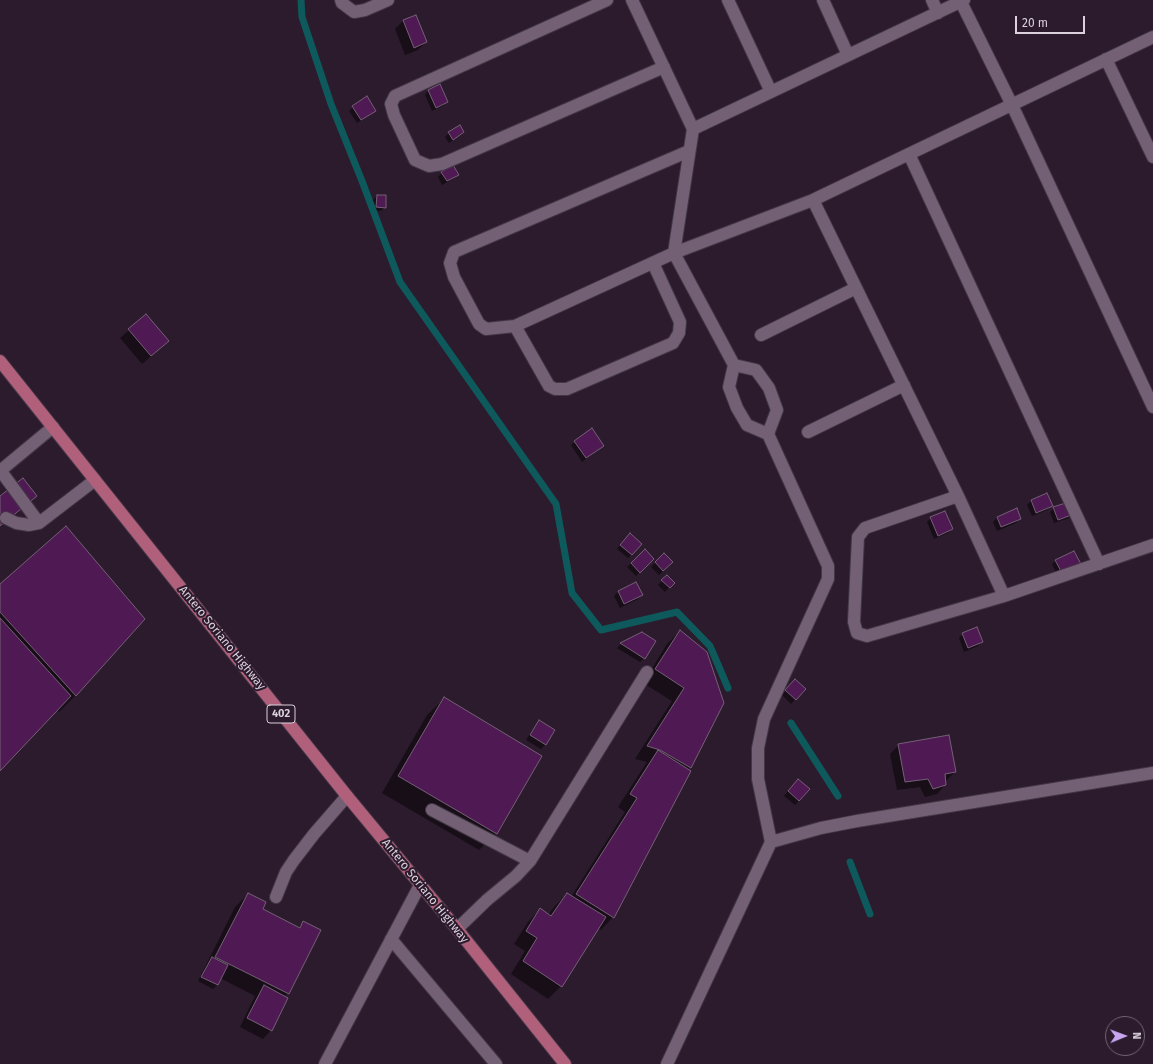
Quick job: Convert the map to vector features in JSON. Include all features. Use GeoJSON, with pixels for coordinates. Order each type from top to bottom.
{"type":"FeatureCollection","features":[{"type":"Feature","properties":{"kind":"main road","name":"Antero Soriano Highway"},"geometry":{"type":"LineString","coordinates":[[2,369],[52,427],[347,796],[566,1064]]}},
{"type":"Feature","properties":{"kind":"street"},"geometry":{"type":"LineString","coordinates":[[341,0],[342,3],[354,12],[365,10],[388,0]]}},
{"type":"Feature","properties":{"kind":"street"},"geometry":{"type":"LineString","coordinates":[[607,0],[395,96],[391,104],[394,115],[415,160],[429,166],[442,164],[664,67]]}},
{"type":"Feature","properties":{"kind":"street"},"geometry":{"type":"LineString","coordinates":[[632,0],[693,129],[674,253],[734,365],[729,387],[737,408],[747,425],[768,434],[828,566],[829,572],[828,580],[764,719],[758,748],[758,779],[771,842],[667,1064]]}},
{"type":"Feature","properties":{"kind":"street"},"geometry":{"type":"LineString","coordinates":[[728,0],[771,92]]}},
{"type":"Feature","properties":{"kind":"street"},"geometry":{"type":"LineString","coordinates":[[823,0],[848,55]]}},
{"type":"Feature","properties":{"kind":"street"},"geometry":{"type":"LineString","coordinates":[[932,0],[938,13]]}},
{"type":"Feature","properties":{"kind":"street"},"geometry":{"type":"LineString","coordinates":[[693,129],[963,1],[1153,407]]}},
{"type":"Feature","properties":{"kind":"street"},"geometry":{"type":"LineString","coordinates":[[689,151],[454,252],[450,263],[454,277],[479,324],[486,329],[515,326],[674,253],[813,200],[1153,37]]}},
{"type":"Feature","properties":{"kind":"street"},"geometry":{"type":"LineString","coordinates":[[1106,59],[1153,157]]}},
{"type":"Feature","properties":{"kind":"street"},"geometry":{"type":"LineString","coordinates":[[909,154],[1099,564]]}},
{"type":"Feature","properties":{"kind":"street"},"geometry":{"type":"LineString","coordinates":[[813,200],[904,384],[1004,596]]}},
{"type":"Feature","properties":{"kind":"street"},"geometry":{"type":"LineString","coordinates":[[515,326],[549,386],[555,389],[567,388],[673,343],[680,333],[680,322],[653,263]]}},
{"type":"Feature","properties":{"kind":"street"},"geometry":{"type":"LineString","coordinates":[[760,335],[856,288]]}},
{"type":"Feature","properties":{"kind":"street"},"geometry":{"type":"LineString","coordinates":[[734,365],[756,370],[769,388],[777,410],[768,434]]}},
{"type":"Feature","properties":{"kind":"street"},"geometry":{"type":"LineString","coordinates":[[808,432],[904,384]]}},
{"type":"Feature","properties":{"kind":"street"},"geometry":{"type":"LineString","coordinates":[[39,523],[0,470],[52,427]]}},
{"type":"Feature","properties":{"kind":"street"},"geometry":{"type":"LineString","coordinates":[[6,518],[16,523],[29,525],[39,523],[95,480]]}},
{"type":"Feature","properties":{"kind":"street"},"geometry":{"type":"LineString","coordinates":[[958,496],[865,528],[858,537],[854,622],[857,633],[867,636],[1004,596],[1153,545]]}},
{"type":"Feature","properties":{"kind":"street"},"geometry":{"type":"LineString","coordinates":[[457,929],[530,862],[647,672]]}},
{"type":"Feature","properties":{"kind":"street"},"geometry":{"type":"LineString","coordinates":[[771,842],[821,828],[850,822],[1153,773]]}},
{"type":"Feature","properties":{"kind":"street"},"geometry":{"type":"LineString","coordinates":[[276,897],[286,872],[294,860],[347,796]]}},
{"type":"Feature","properties":{"kind":"street"},"geometry":{"type":"LineString","coordinates":[[432,810],[530,862]]}},
{"type":"Feature","properties":{"kind":"street"},"geometry":{"type":"LineString","coordinates":[[324,1064],[420,885]]}},
{"type":"Feature","properties":{"kind":"street"},"geometry":{"type":"LineString","coordinates":[[391,939],[496,1064]]}},
{"type":"Feature","properties":{"kind":"building"},"geometry":{"type":"Polygon","coordinates":[[[416,15],[427,42],[414,48],[403,20],[416,15]]]}},
{"type":"Feature","properties":{"kind":"building"},"geometry":{"type":"Polygon","coordinates":[[[440,84],[448,102],[436,108],[428,90],[440,84]]]}},
{"type":"Feature","properties":{"kind":"building"},"geometry":{"type":"Polygon","coordinates":[[[367,96],[376,111],[361,120],[352,106],[367,96]]]}},
{"type":"Feature","properties":{"kind":"building"},"geometry":{"type":"Polygon","coordinates":[[[460,125],[464,132],[453,140],[448,132],[460,125]]]}},
{"type":"Feature","properties":{"kind":"building"},"geometry":{"type":"Polygon","coordinates":[[[453,165],[459,175],[447,181],[441,172],[453,165]]]}},
{"type":"Feature","properties":{"kind":"building"},"geometry":{"type":"Polygon","coordinates":[[[377,195],[386,195],[386,208],[376,207],[377,195]]]}},
{"type":"Feature","properties":{"kind":"building"},"geometry":{"type":"Polygon","coordinates":[[[146,314],[169,341],[151,356],[128,329],[146,314]]]}},
{"type":"Feature","properties":{"kind":"building"},"geometry":{"type":"Polygon","coordinates":[[[592,428],[604,446],[586,458],[574,441],[592,428]]]}},
{"type":"Feature","properties":{"kind":"building"},"geometry":{"type":"Polygon","coordinates":[[[23,478],[37,496],[0,526],[0,496],[23,478]]]}},
{"type":"Feature","properties":{"kind":"building"},"geometry":{"type":"Polygon","coordinates":[[[1047,493],[1053,506],[1036,513],[1031,500],[1047,493]]]}},
{"type":"Feature","properties":{"kind":"building"},"geometry":{"type":"Polygon","coordinates":[[[1069,502],[1074,514],[1058,520],[1053,507],[1069,502]]]}},
{"type":"Feature","properties":{"kind":"building"},"geometry":{"type":"Polygon","coordinates":[[[1017,508],[1021,519],[1001,527],[997,517],[1017,508]]]}},
{"type":"Feature","properties":{"kind":"building"},"geometry":{"type":"Polygon","coordinates":[[[945,511],[953,529],[938,536],[930,517],[945,511]]]}},
{"type":"Feature","properties":{"kind":"building"},"geometry":{"type":"Polygon","coordinates":[[[66,526],[145,619],[76,696],[0,612],[0,584],[66,526]]]}},
{"type":"Feature","properties":{"kind":"building"},"geometry":{"type":"Polygon","coordinates":[[[630,533],[642,544],[632,555],[620,545],[630,533]]]}},
{"type":"Feature","properties":{"kind":"building"},"geometry":{"type":"Polygon","coordinates":[[[645,549],[654,559],[640,573],[631,563],[645,549]]]}},
{"type":"Feature","properties":{"kind":"building"},"geometry":{"type":"Polygon","coordinates":[[[1074,551],[1082,566],[1063,575],[1055,560],[1074,551]]]}},
{"type":"Feature","properties":{"kind":"building"},"geometry":{"type":"Polygon","coordinates":[[[664,553],[673,562],[663,571],[655,562],[664,553]]]}},
{"type":"Feature","properties":{"kind":"building"},"geometry":{"type":"Polygon","coordinates":[[[667,575],[675,583],[670,588],[661,580],[667,575]]]}},
{"type":"Feature","properties":{"kind":"building"},"geometry":{"type":"Polygon","coordinates":[[[636,582],[643,595],[624,604],[618,591],[636,582]]]}},
{"type":"Feature","properties":{"kind":"building"},"geometry":{"type":"Polygon","coordinates":[[[0,618],[71,696],[0,771],[0,618]]]}},
{"type":"Feature","properties":{"kind":"building"},"geometry":{"type":"Polygon","coordinates":[[[977,627],[983,642],[968,648],[962,633],[977,627]]]}},
{"type":"Feature","properties":{"kind":"building"},"geometry":{"type":"Polygon","coordinates":[[[680,630],[707,652],[724,703],[691,768],[660,750],[647,746],[684,688],[655,669],[680,630]]]}},
{"type":"Feature","properties":{"kind":"building"},"geometry":{"type":"Polygon","coordinates":[[[642,632],[656,641],[645,659],[620,643],[642,632]]]}},
{"type":"Feature","properties":{"kind":"building"},"geometry":{"type":"Polygon","coordinates":[[[795,679],[806,689],[796,700],[785,690],[795,679]]]}},
{"type":"Feature","properties":{"kind":"building"},"geometry":{"type":"Polygon","coordinates":[[[444,697],[542,756],[497,834],[398,776],[444,697]]]}},
{"type":"Feature","properties":{"kind":"building"},"geometry":{"type":"Polygon","coordinates":[[[539,720],[555,730],[546,745],[530,735],[539,720]]]}},
{"type":"Feature","properties":{"kind":"building"},"geometry":{"type":"Polygon","coordinates":[[[949,735],[956,772],[945,774],[946,785],[933,789],[928,779],[905,782],[898,744],[949,735]]]}},
{"type":"Feature","properties":{"kind":"building"},"geometry":{"type":"Polygon","coordinates":[[[658,750],[691,771],[614,918],[576,894],[637,798],[630,794],[658,750]]]}},
{"type":"Feature","properties":{"kind":"building"},"geometry":{"type":"Polygon","coordinates":[[[798,779],[810,789],[799,801],[788,791],[798,779]]]}},
{"type":"Feature","properties":{"kind":"building"},"geometry":{"type":"Polygon","coordinates":[[[248,893],[266,902],[263,909],[300,928],[303,921],[321,930],[289,994],[215,957],[248,893]]]}},
{"type":"Feature","properties":{"kind":"building"},"geometry":{"type":"Polygon","coordinates":[[[567,893],[606,917],[562,987],[523,961],[537,938],[526,931],[540,908],[551,916],[567,893]]]}},
{"type":"Feature","properties":{"kind":"building"},"geometry":{"type":"Polygon","coordinates":[[[212,957],[228,965],[218,985],[201,977],[212,957]]]}},
{"type":"Feature","properties":{"kind":"building"},"geometry":{"type":"Polygon","coordinates":[[[264,985],[288,998],[272,1031],[247,1018],[264,985]]]}},
{"type":"Feature","properties":{"kind":"waterway"},"geometry":{"type":"LineString","coordinates":[[301,0],[302,17],[331,104],[400,282],[556,504],[572,593],[601,630],[677,612],[710,646],[728,688]]}},
{"type":"Feature","properties":{"kind":"waterway"},"geometry":{"type":"LineString","coordinates":[[791,723],[838,796]]}},
{"type":"Feature","properties":{"kind":"waterway"},"geometry":{"type":"LineString","coordinates":[[850,862],[870,914]]}}]}
